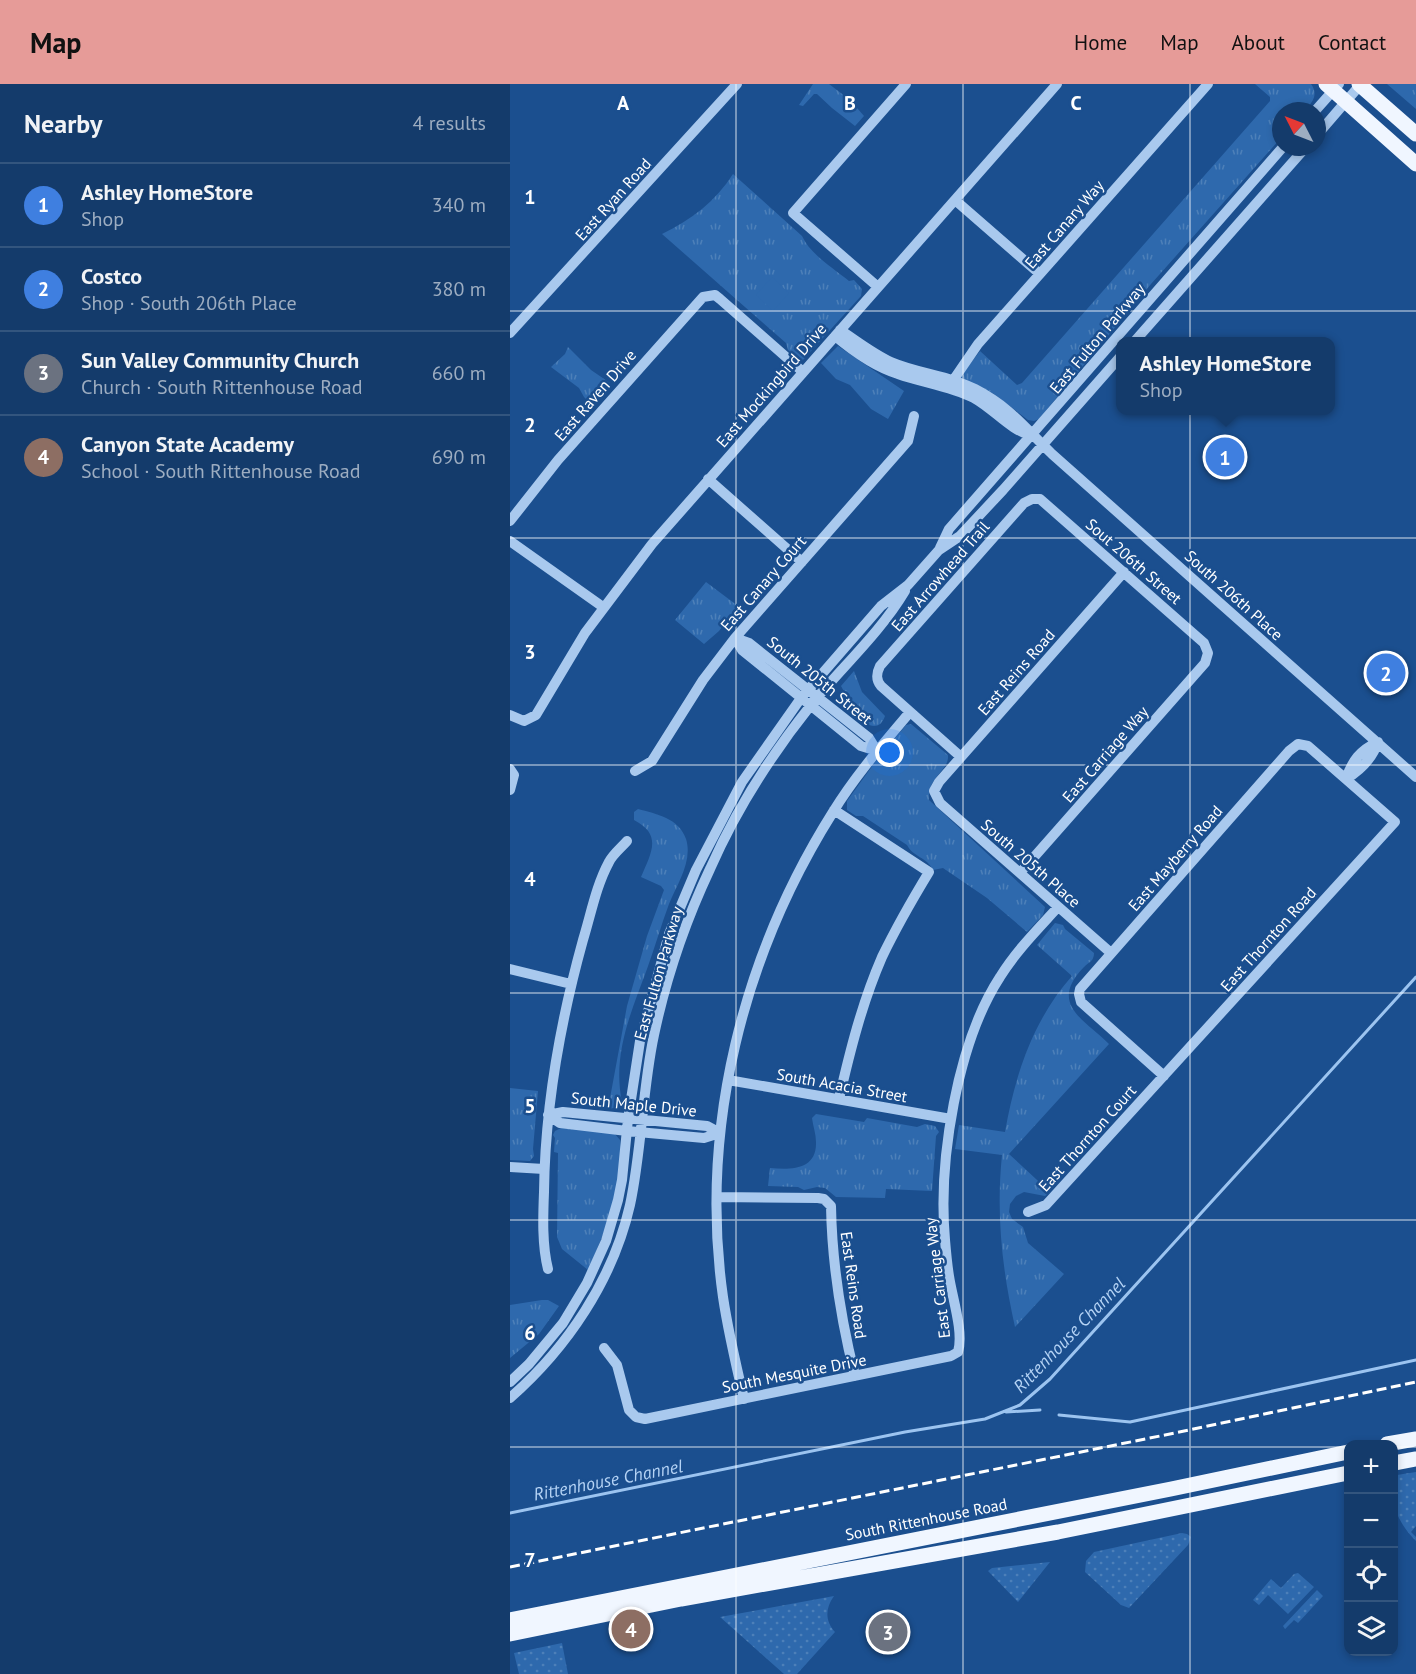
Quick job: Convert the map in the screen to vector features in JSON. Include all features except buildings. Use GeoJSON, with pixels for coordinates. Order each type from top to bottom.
{"type":"FeatureCollection","features":[{"type":"Feature","properties":{"kind":"main road"},"geometry":{"type":"LineString","coordinates":[[1333,86],[1356,90],[1416,135]]}},
{"type":"Feature","properties":{"kind":"main road"},"geometry":{"type":"LineString","coordinates":[[1356,90],[1416,164]]}},
{"type":"Feature","properties":{"kind":"main road"},"geometry":{"type":"LineString","coordinates":[[1398,1442],[1416,1439]]}},
{"type":"Feature","properties":{"kind":"main road"},"geometry":{"type":"LineString","coordinates":[[1398,1451],[1416,1447]]}},
{"type":"Feature","properties":{"kind":"main road","name":"South Rittenhouse Road"},"geometry":{"type":"LineString","coordinates":[[510,1620],[1058,1512],[1344,1453]]}},
{"type":"Feature","properties":{"kind":"main road"},"geometry":{"type":"LineString","coordinates":[[1398,1463],[1416,1459]]}},
{"type":"Feature","properties":{"kind":"main road","name":"South Rittenhouse Road"},"geometry":{"type":"LineString","coordinates":[[510,1634],[681,1599],[1062,1531],[1344,1474]]}},
{"type":"Feature","properties":{"kind":"main road"},"geometry":{"type":"LineString","coordinates":[[1058,1512],[1062,1531]]}},
{"type":"Feature","properties":{"kind":"street","name":"East Ryan Road"},"geometry":{"type":"LineString","coordinates":[[510,333],[737,84]]}},
{"type":"Feature","properties":{"kind":"street"},"geometry":{"type":"LineString","coordinates":[[878,287],[793,213],[906,84]]}},
{"type":"Feature","properties":{"kind":"street","name":"East Mockingbird Drive"},"geometry":{"type":"LineString","coordinates":[[510,715],[528,720],[536,715],[568,659],[603,607],[646,551],[1057,84]]}},
{"type":"Feature","properties":{"kind":"street","name":"East Canary Way"},"geometry":{"type":"LineString","coordinates":[[952,384],[978,344],[1208,84]]}},
{"type":"Feature","properties":{"kind":"street"},"geometry":{"type":"LineString","coordinates":[[1321,102],[1333,86]]}},
{"type":"Feature","properties":{"kind":"street"},"geometry":{"type":"LineString","coordinates":[[1326,125],[1356,90]]}},
{"type":"Feature","properties":{"kind":"street","name":"East Fulton Parkway"},"geometry":{"type":"LineString","coordinates":[[1117,337],[1275,156]]}},
{"type":"Feature","properties":{"kind":"street","name":"East Fulton Parkway"},"geometry":{"type":"LineString","coordinates":[[1138,337],[1298,156]]}},
{"type":"Feature","properties":{"kind":"street"},"geometry":{"type":"LineString","coordinates":[[955,200],[1040,274]]}},
{"type":"Feature","properties":{"kind":"street","name":"East Raven Drive"},"geometry":{"type":"LineString","coordinates":[[510,521],[558,460],[699,300],[709,294],[720,299],[803,372]]}},
{"type":"Feature","properties":{"kind":"street","name":"South 206th Place"},"geometry":{"type":"LineString","coordinates":[[838,333],[864,358],[885,369],[952,384],[997,413],[1020,433],[1032,436],[1416,777]]}},
{"type":"Feature","properties":{"kind":"street","name":"East Fulton Parkway"},"geometry":{"type":"LineString","coordinates":[[510,1382],[529,1364],[563,1323],[597,1263],[618,1200],[644,1022],[669,934],[710,841],[737,790],[804,694],[881,606],[908,585],[939,550],[950,529],[1116,338]]}},
{"type":"Feature","properties":{"kind":"street","name":"East Fulton Parkway"},"geometry":{"type":"LineString","coordinates":[[939,550],[960,536],[1116,362]]}},
{"type":"Feature","properties":{"kind":"street","name":"East Canary Court"},"geometry":{"type":"LineString","coordinates":[[635,771],[652,761],[703,680],[735,638],[908,441],[914,416]]}},
{"type":"Feature","properties":{"kind":"street"},"geometry":{"type":"LineString","coordinates":[[708,479],[802,562]]}},
{"type":"Feature","properties":{"kind":"street","name":"Sout 206th Street"},"geometry":{"type":"LineString","coordinates":[[1032,499],[1044,502],[1204,643],[1208,653]]}},
{"type":"Feature","properties":{"kind":"street","name":"East Arrowhead Trail"},"geometry":{"type":"LineString","coordinates":[[910,712],[881,686],[877,679],[880,666],[1024,503],[1032,499]]}},
{"type":"Feature","properties":{"kind":"street"},"geometry":{"type":"LineString","coordinates":[[510,541],[603,607]]}},
{"type":"Feature","properties":{"kind":"street","name":"East Reins Road"},"geometry":{"type":"LineString","coordinates":[[935,794],[935,788],[939,782],[1124,572]]}},
{"type":"Feature","properties":{"kind":"street","name":"East Fulton Parkway"},"geometry":{"type":"LineString","coordinates":[[510,1398],[540,1370],[567,1339],[597,1290],[613,1256],[630,1205],[654,1036],[661,1006],[693,906],[726,835],[779,748],[814,702],[892,612],[908,585]]}},
{"type":"Feature","properties":{"kind":"street","name":"South 205th Street"},"geometry":{"type":"LineString","coordinates":[[735,638],[749,643],[814,702],[869,738],[877,751]]}},
{"type":"Feature","properties":{"kind":"street","name":"East Carriage Way"},"geometry":{"type":"LineString","coordinates":[[1020,873],[1205,663],[1208,653]]}},
{"type":"Feature","properties":{"kind":"street"},"geometry":{"type":"LineString","coordinates":[[744,1399],[732,1349],[723,1295],[718,1248],[717,1197],[720,1133],[728,1080],[746,1004],[768,939],[796,877],[834,810],[877,751],[910,712],[961,757]]}},
{"type":"Feature","properties":{"kind":"street"},"geometry":{"type":"LineString","coordinates":[[1346,779],[1351,763],[1365,748],[1378,742]]}},
{"type":"Feature","properties":{"kind":"street","name":"East Mayberry Road"},"geometry":{"type":"LineString","coordinates":[[1164,1076],[1084,1005],[1079,994],[1083,985],[1289,751],[1298,744],[1308,746],[1346,779]]}},
{"type":"Feature","properties":{"kind":"street"},"geometry":{"type":"LineString","coordinates":[[510,790],[512,772]]}},
{"type":"Feature","properties":{"kind":"street","name":"East Thornton Road"},"geometry":{"type":"LineString","coordinates":[[1164,1076],[1395,822],[1346,779]]}},
{"type":"Feature","properties":{"kind":"street","name":"South 205th Place"},"geometry":{"type":"LineString","coordinates":[[935,794],[937,800],[1111,953]]}},
{"type":"Feature","properties":{"kind":"street"},"geometry":{"type":"LineString","coordinates":[[834,810],[929,872],[882,958],[858,1023],[839,1099]]}},
{"type":"Feature","properties":{"kind":"street"},"geometry":{"type":"LineString","coordinates":[[548,1269],[545,1257],[544,1169],[548,1115],[559,1036],[571,984],[599,886],[610,860],[627,842]]}},
{"type":"Feature","properties":{"kind":"street","name":"East Carriage Way"},"geometry":{"type":"LineString","coordinates":[[958,1352],[959,1336],[948,1273],[944,1229],[944,1185],[951,1119],[961,1072],[987,1000],[1012,959],[1058,907]]}},
{"type":"Feature","properties":{"kind":"street"},"geometry":{"type":"LineString","coordinates":[[510,969],[571,984]]}},
{"type":"Feature","properties":{"kind":"street","name":"East Thornton Court"},"geometry":{"type":"LineString","coordinates":[[1028,1212],[1046,1205],[1164,1076]]}},
{"type":"Feature","properties":{"kind":"street","name":"South Acacia Street"},"geometry":{"type":"LineString","coordinates":[[728,1080],[951,1119]]}},
{"type":"Feature","properties":{"kind":"street","name":"South Maple Drive"},"geometry":{"type":"LineString","coordinates":[[548,1115],[562,1112],[640,1126],[707,1126],[720,1133]]}},
{"type":"Feature","properties":{"kind":"street"},"geometry":{"type":"LineString","coordinates":[[510,1167],[544,1169]]}},
{"type":"Feature","properties":{"kind":"street","name":"East Reins Road"},"geometry":{"type":"LineString","coordinates":[[717,1197],[824,1199],[831,1206],[836,1288],[855,1376]]}},
{"type":"Feature","properties":{"kind":"street","name":"South Mesquite Drive"},"geometry":{"type":"LineString","coordinates":[[604,1348],[617,1365],[629,1410],[636,1417],[645,1419],[951,1356],[958,1352]]}},
{"type":"Feature","properties":{"kind":"green space"},"geometry":{"type":"Polygon","coordinates":[[[813,84],[829,84],[850,100],[864,116],[855,126],[817,94],[814,94],[803,106],[799,105],[813,84]]]}},
{"type":"Feature","properties":{"kind":"green space"},"geometry":{"type":"Polygon","coordinates":[[[1255,84],[1311,84],[1314,92],[1311,102],[1272,102],[1272,148],[1151,284],[1039,419],[1028,420],[994,394],[960,377],[980,351],[1017,385],[1022,383],[1270,101],[1270,97],[1255,84]]]}},
{"type":"Feature","properties":{"kind":"green space"},"geometry":{"type":"Polygon","coordinates":[[[1387,84],[1416,84],[1416,109],[1387,84]]]}},
{"type":"Feature","properties":{"kind":"green space"},"geometry":{"type":"Polygon","coordinates":[[[733,174],[802,236],[810,249],[822,260],[849,281],[854,280],[862,289],[861,296],[802,361],[788,350],[786,343],[662,234],[683,223],[702,209],[719,193],[733,174]]]}},
{"type":"Feature","properties":{"kind":"green space"},"geometry":{"type":"Polygon","coordinates":[[[772,277],[789,293],[773,311],[756,295],[772,277]]]}},
{"type":"Feature","properties":{"kind":"green space"},"geometry":{"type":"Polygon","coordinates":[[[838,346],[904,391],[888,419],[871,409],[850,385],[836,379],[821,363],[838,346]]]}},
{"type":"Feature","properties":{"kind":"green space"},"geometry":{"type":"Polygon","coordinates":[[[568,347],[591,370],[610,383],[592,405],[579,388],[551,367],[565,354],[568,347]]]}},
{"type":"Feature","properties":{"kind":"green space"},"geometry":{"type":"Polygon","coordinates":[[[706,582],[738,606],[719,631],[704,644],[675,620],[706,582]]]}},
{"type":"Feature","properties":{"kind":"green space"},"geometry":{"type":"Polygon","coordinates":[[[854,671],[862,692],[885,716],[876,726],[858,719],[842,706],[845,693],[841,686],[854,671]]]}},
{"type":"Feature","properties":{"kind":"green space"},"geometry":{"type":"Polygon","coordinates":[[[911,724],[948,755],[945,766],[932,785],[929,800],[1045,907],[1043,915],[1027,932],[987,898],[943,868],[933,870],[907,845],[863,816],[856,816],[847,810],[847,801],[873,765],[906,725],[911,724]]]}},
{"type":"Feature","properties":{"kind":"green space"},"geometry":{"type":"Polygon","coordinates":[[[638,809],[666,818],[678,826],[683,832],[688,847],[686,864],[666,912],[629,1018],[619,1067],[622,1102],[619,1107],[608,1109],[627,1006],[647,936],[664,890],[661,886],[641,877],[651,852],[652,838],[643,826],[634,820],[634,812],[638,809]]]}},
{"type":"Feature","properties":{"kind":"green space"},"geometry":{"type":"Polygon","coordinates":[[[1055,923],[1063,925],[1094,953],[1092,960],[1074,980],[1069,991],[1069,1001],[1081,1018],[1109,1044],[1009,1154],[1050,1192],[1045,1196],[1024,1192],[1016,1196],[1010,1204],[1009,1212],[1012,1219],[1023,1227],[1028,1243],[1064,1274],[1015,1327],[1001,1241],[1002,1155],[955,1149],[959,1125],[1005,1132],[1020,1069],[1036,1030],[1058,993],[1072,976],[1037,945],[1055,923]]]}},
{"type":"Feature","properties":{"kind":"green space"},"geometry":{"type":"Polygon","coordinates":[[[510,1088],[538,1091],[534,1156],[530,1161],[510,1160],[510,1088]]]}},
{"type":"Feature","properties":{"kind":"green space"},"geometry":{"type":"Polygon","coordinates":[[[816,1114],[864,1122],[867,1118],[917,1127],[925,1124],[935,1126],[939,1132],[936,1136],[932,1191],[886,1189],[885,1198],[836,1197],[825,1188],[804,1190],[798,1187],[768,1186],[770,1168],[794,1168],[807,1163],[812,1158],[816,1136],[812,1118],[816,1114]]]}},
{"type":"Feature","properties":{"kind":"green space"},"geometry":{"type":"Polygon","coordinates":[[[563,1127],[614,1133],[620,1140],[621,1157],[616,1190],[607,1223],[588,1270],[562,1249],[557,1237],[558,1153],[554,1152],[555,1138],[553,1135],[555,1131],[563,1127]]]}},
{"type":"Feature","properties":{"kind":"green space"},"geometry":{"type":"Polygon","coordinates":[[[548,1300],[559,1306],[539,1334],[510,1358],[510,1305],[548,1300]]]}},
{"type":"Feature","properties":{"kind":"green space"},"geometry":{"type":"Polygon","coordinates":[[[1416,1472],[1416,1526],[1411,1532],[1416,1537],[1416,1541],[1404,1527],[1398,1514],[1398,1475],[1416,1472]]]}},
{"type":"Feature","properties":{"kind":"green space"},"geometry":{"type":"Polygon","coordinates":[[[1182,1533],[1191,1537],[1188,1545],[1129,1608],[1121,1605],[1085,1572],[1086,1561],[1094,1552],[1182,1533]]]}},
{"type":"Feature","properties":{"kind":"green space"},"geometry":{"type":"Polygon","coordinates":[[[1050,1562],[1018,1602],[988,1571],[992,1568],[1050,1562]]]}},
{"type":"Feature","properties":{"kind":"green space"},"geometry":{"type":"Polygon","coordinates":[[[1298,1573],[1314,1587],[1288,1614],[1268,1595],[1259,1605],[1253,1600],[1271,1579],[1281,1588],[1294,1574],[1298,1573]]]}},
{"type":"Feature","properties":{"kind":"green space"},"geometry":{"type":"Polygon","coordinates":[[[1317,1590],[1323,1596],[1298,1623],[1294,1620],[1285,1629],[1283,1626],[1317,1590]]]}},
{"type":"Feature","properties":{"kind":"green space"},"geometry":{"type":"Polygon","coordinates":[[[834,1596],[827,1614],[829,1623],[835,1632],[797,1674],[784,1674],[720,1617],[834,1596]]]}},
{"type":"Feature","properties":{"kind":"green space"},"geometry":{"type":"Polygon","coordinates":[[[562,1643],[568,1674],[519,1674],[514,1653],[562,1643]]]}},
{"type":"Feature","properties":{"kind":"waterway","name":"Rittenhouse Channel"},"geometry":{"type":"LineString","coordinates":[[510,1513],[905,1432],[985,1419],[1020,1405],[1050,1379],[1416,977]]}},
{"type":"Feature","properties":{"kind":"waterway"},"geometry":{"type":"LineString","coordinates":[[1059,1415],[1130,1422],[1416,1360]]}},
{"type":"Feature","properties":{"kind":"waterway"},"geometry":{"type":"LineString","coordinates":[[1006,1412],[1040,1410]]}},
{"type":"Feature","properties":{"kind":"railway"},"geometry":{"type":"LineString","coordinates":[[510,1567],[1416,1382]]}},
{"type":"Feature","properties":{"kind":"place","name":"Ashley HomeStore"},"geometry":{"type":"Point","coordinates":[1225,457]}},
{"type":"Feature","properties":{"kind":"place","name":"Costco"},"geometry":{"type":"Point","coordinates":[1386,673]}},
{"type":"Feature","properties":{"kind":"place","name":"Canyon State Academy"},"geometry":{"type":"Point","coordinates":[631,1629]}},
{"type":"Feature","properties":{"kind":"place","name":"Sun Valley Community Church"},"geometry":{"type":"Point","coordinates":[888,1632]}}]}
